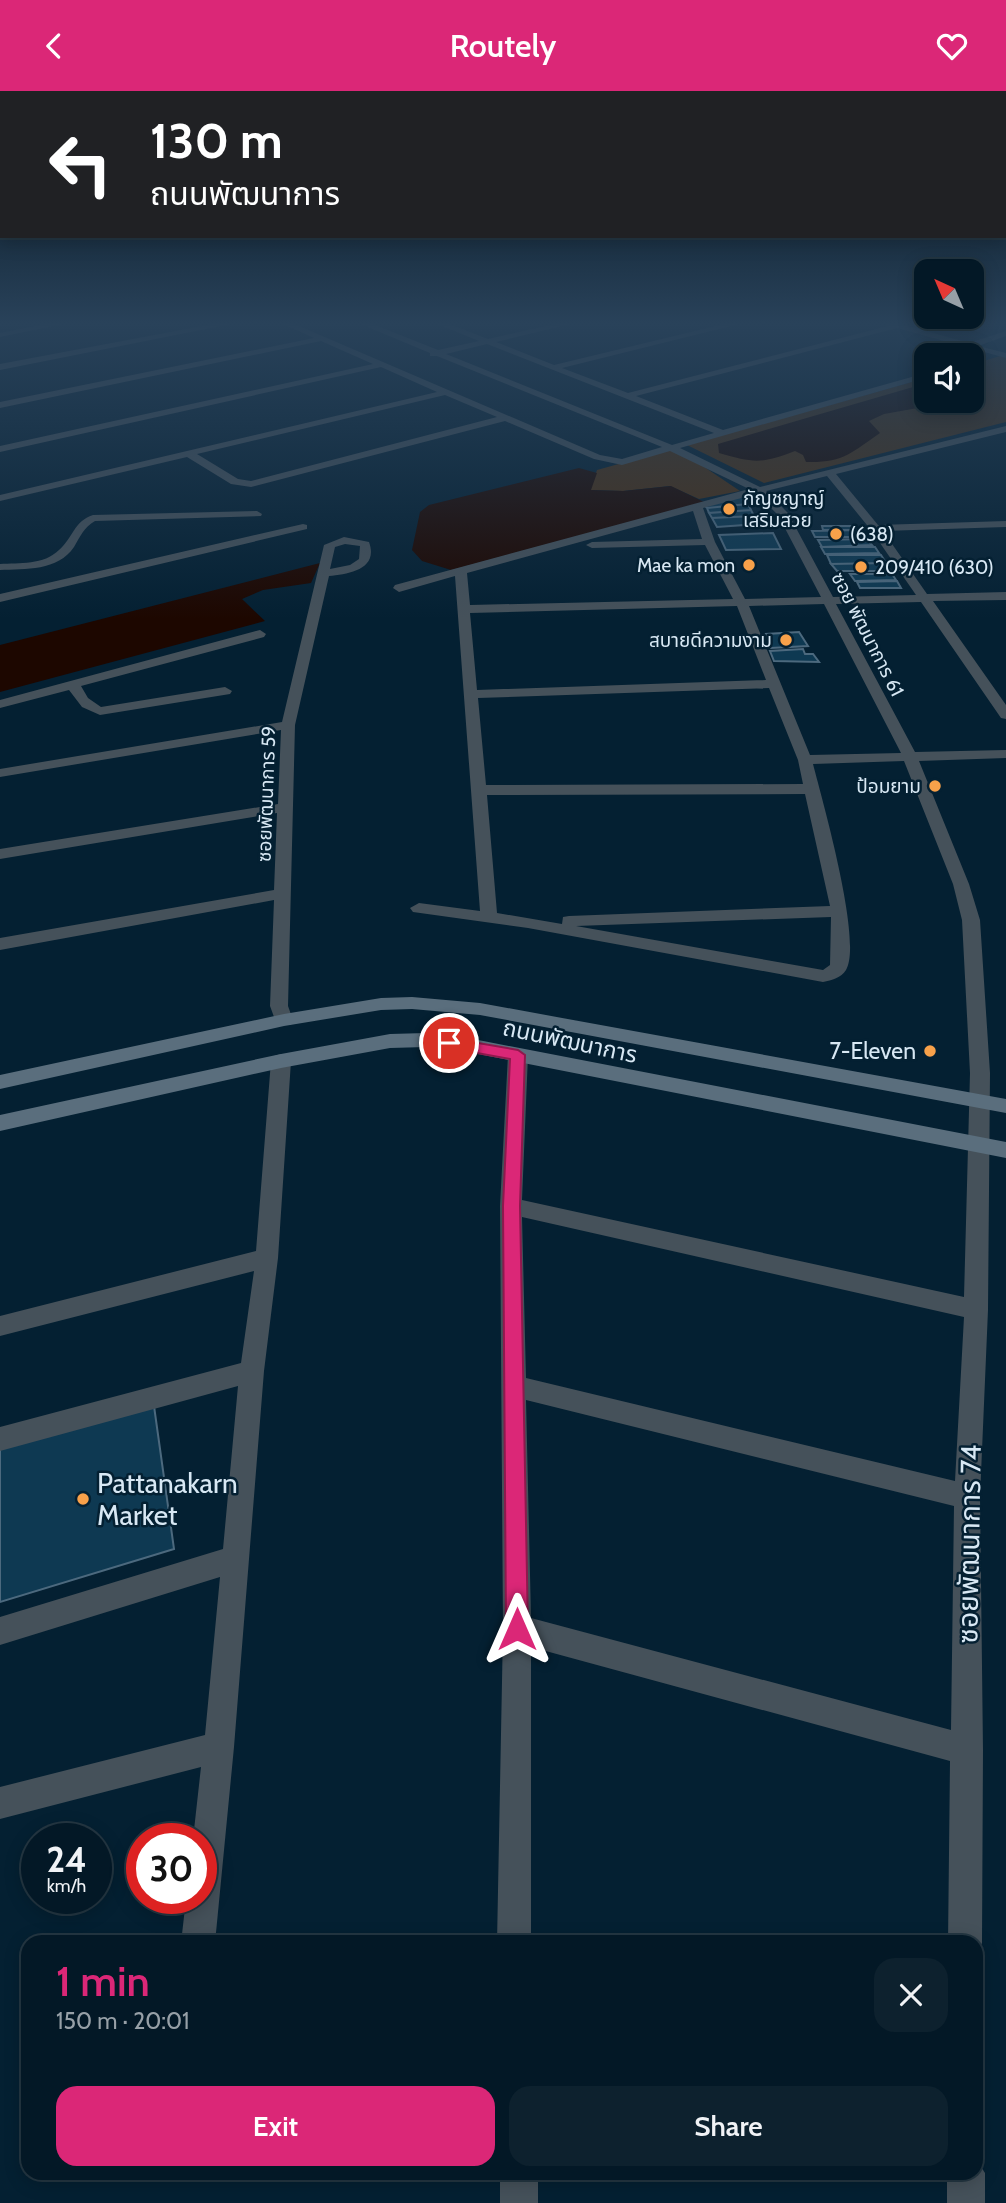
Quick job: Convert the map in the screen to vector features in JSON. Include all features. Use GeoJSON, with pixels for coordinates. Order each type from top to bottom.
{"type":"FeatureCollection","features":[{"type":"Feature","properties":{"kind":"main road","name":"ถนนพัฒนาการ"},"geometry":{"type":"LineString","coordinates":[[0,1082],[284,1020],[381,1004],[412,1003],[467,1008],[1006,1106]]}},
{"type":"Feature","properties":{"kind":"main road","name":"ถนนพัฒนาการ"},"geometry":{"type":"LineString","coordinates":[[0,1122],[281,1061],[390,1041],[426,1040],[473,1046],[1006,1150]]}},
{"type":"Feature","properties":{"kind":"street"},"geometry":{"type":"LineString","coordinates":[[0,449],[125,422]]}},
{"type":"Feature","properties":{"kind":"street"},"geometry":{"type":"LineString","coordinates":[[0,498],[324,422]]}},
{"type":"Feature","properties":{"kind":"street"},"geometry":{"type":"LineString","coordinates":[[188,453],[235,482],[251,484],[492,422]]}},
{"type":"Feature","properties":{"kind":"street"},"geometry":{"type":"LineString","coordinates":[[515,422],[610,461],[634,460],[767,422]]}},
{"type":"Feature","properties":{"kind":"street","name":"ซอย พัฒนาการ 61"},"geometry":{"type":"LineString","coordinates":[[604,422],[673,448],[759,490],[783,513],[829,600],[909,755],[961,884],[971,921],[980,1073],[978,1145]]}},
{"type":"Feature","properties":{"kind":"street"},"geometry":{"type":"LineString","coordinates":[[694,422],[725,434]]}},
{"type":"Feature","properties":{"kind":"street"},"geometry":{"type":"LineString","coordinates":[[399,588],[561,546],[697,506],[1006,429]]}},
{"type":"Feature","properties":{"kind":"street"},"geometry":{"type":"LineString","coordinates":[[830,473],[875,528],[923,599],[999,693],[1006,715]]}},
{"type":"Feature","properties":{"kind":"street"},"geometry":{"type":"LineString","coordinates":[[419,908],[528,923],[823,977],[839,967],[840,911],[805,760],[741,602],[709,542],[697,506]]}},
{"type":"Feature","properties":{"kind":"street"},"geometry":{"type":"LineString","coordinates":[[0,567],[55,559],[67,549],[80,525],[93,518],[257,514]]}},
{"type":"Feature","properties":{"kind":"street"},"geometry":{"type":"LineString","coordinates":[[875,528],[1006,524]]}},
{"type":"Feature","properties":{"kind":"street"},"geometry":{"type":"LineString","coordinates":[[0,598],[303,527]]}},
{"type":"Feature","properties":{"kind":"street"},"geometry":{"type":"LineString","coordinates":[[561,546],[709,542]]}},
{"type":"Feature","properties":{"kind":"street"},"geometry":{"type":"LineString","coordinates":[[461,572],[481,790],[489,917]]}},
{"type":"Feature","properties":{"kind":"street","name":"ซอยพัฒนาการ 59"},"geometry":{"type":"LineString","coordinates":[[284,1020],[279,1006],[288,725],[324,573]]}},
{"type":"Feature","properties":{"kind":"street"},"geometry":{"type":"LineString","coordinates":[[464,609],[1006,596]]}},
{"type":"Feature","properties":{"kind":"street"},"geometry":{"type":"LineString","coordinates":[[0,704],[260,634]]}},
{"type":"Feature","properties":{"kind":"street"},"geometry":{"type":"LineString","coordinates":[[73,684],[80,700],[100,711],[225,691]]}},
{"type":"Feature","properties":{"kind":"street"},"geometry":{"type":"LineString","coordinates":[[471,694],[772,684]]}},
{"type":"Feature","properties":{"kind":"street"},"geometry":{"type":"LineString","coordinates":[[0,773],[288,725]]}},
{"type":"Feature","properties":{"kind":"street"},"geometry":{"type":"LineString","coordinates":[[805,760],[1006,754]]}},
{"type":"Feature","properties":{"kind":"street"},"geometry":{"type":"LineString","coordinates":[[481,790],[813,789]]}},
{"type":"Feature","properties":{"kind":"street"},"geometry":{"type":"LineString","coordinates":[[0,854],[286,807]]}},
{"type":"Feature","properties":{"kind":"street"},"geometry":{"type":"LineString","coordinates":[[0,944],[284,893]]}},
{"type":"Feature","properties":{"kind":"street"},"geometry":{"type":"LineString","coordinates":[[528,923],[840,911]]}},
{"type":"Feature","properties":{"kind":"street"},"geometry":{"type":"LineString","coordinates":[[514,1935],[517,1629],[511,1206],[518,1055]]}},
{"type":"Feature","properties":{"kind":"street"},"geometry":{"type":"LineString","coordinates":[[199,1935],[219,1748],[252,1371],[267,1258],[281,1061]]}},
{"type":"Feature","properties":{"kind":"street","name":"ซอยพัฒนาการ 74"},"geometry":{"type":"LineString","coordinates":[[965,1935],[964,1802],[968,1750],[967,1497],[976,1310],[978,1145]]}},
{"type":"Feature","properties":{"kind":"street"},"geometry":{"type":"LineString","coordinates":[[511,1206],[976,1310]]}},
{"type":"Feature","properties":{"kind":"street"},"geometry":{"type":"LineString","coordinates":[[0,1326],[267,1258]]}},
{"type":"Feature","properties":{"kind":"street"},"geometry":{"type":"LineString","coordinates":[[0,1439],[252,1371]]}},
{"type":"Feature","properties":{"kind":"street"},"geometry":{"type":"LineString","coordinates":[[514,1387],[967,1497]]}},
{"type":"Feature","properties":{"kind":"street"},"geometry":{"type":"LineString","coordinates":[[0,1631],[234,1559]]}},
{"type":"Feature","properties":{"kind":"street"},"geometry":{"type":"LineString","coordinates":[[517,1629],[968,1750]]}},
{"type":"Feature","properties":{"kind":"street"},"geometry":{"type":"LineString","coordinates":[[0,1804],[219,1748]]}},
{"type":"Feature","properties":{"kind":"street"},"geometry":{"type":"LineString","coordinates":[[519,2180],[519,2203]]}},
{"type":"Feature","properties":{"kind":"street"},"geometry":{"type":"LineString","coordinates":[[966,2180],[966,2203]]}},
{"type":"Feature","properties":{"kind":"shaded area"},"geometry":{"type":"Polygon","coordinates":[[[771,422],[1006,422],[1006,422],[764,483],[687,445],[771,422]]]}},
{"type":"Feature","properties":{"kind":"shaded area"},"geometry":{"type":"Polygon","coordinates":[[[795,422],[870,422],[880,433],[854,451],[829,461],[806,462],[803,455],[795,451],[757,461],[719,453],[718,444],[795,422]]]}},
{"type":"Feature","properties":{"kind":"shaded area"},"geometry":{"type":"Polygon","coordinates":[[[676,448],[740,491],[699,499],[670,486],[623,491],[590,490],[597,470],[676,448]]]}},
{"type":"Feature","properties":{"kind":"shaded area"},"geometry":{"type":"Polygon","coordinates":[[[579,468],[597,473],[591,490],[623,491],[671,486],[704,502],[451,570],[422,561],[412,550],[420,512],[429,505],[579,468]]]}},
{"type":"Feature","properties":{"kind":"shaded area"},"geometry":{"type":"Polygon","coordinates":[[[320,563],[311,583],[263,590],[242,599],[265,621],[0,692],[0,645],[320,563]]]}},
{"type":"Feature","properties":{"kind":"building"},"geometry":{"type":"Polygon","coordinates":[[[743,495],[748,504],[707,508],[704,505],[743,495]]]}},
{"type":"Feature","properties":{"kind":"building","name":"กัญชญาญ์ เสริมสวย"},"geometry":{"type":"Polygon","coordinates":[[[748,504],[751,510],[709,513],[707,508],[748,504]]]}},
{"type":"Feature","properties":{"kind":"building"},"geometry":{"type":"Polygon","coordinates":[[[751,510],[754,516],[712,518],[709,513],[751,510]]]}},
{"type":"Feature","properties":{"kind":"building"},"geometry":{"type":"Polygon","coordinates":[[[754,516],[758,524],[717,527],[712,518],[754,516]]]}},
{"type":"Feature","properties":{"kind":"building"},"geometry":{"type":"Polygon","coordinates":[[[822,526],[854,526],[857,530],[823,530],[822,526]]]}},
{"type":"Feature","properties":{"kind":"building","name":"(638)"},"geometry":{"type":"Polygon","coordinates":[[[858,530],[861,537],[815,537],[812,531],[858,530]]]}},
{"type":"Feature","properties":{"kind":"building"},"geometry":{"type":"Polygon","coordinates":[[[773,533],[781,549],[726,550],[719,535],[773,533]]]}},
{"type":"Feature","properties":{"kind":"building"},"geometry":{"type":"Polygon","coordinates":[[[867,539],[872,545],[822,547],[818,540],[867,539]]]}},
{"type":"Feature","properties":{"kind":"building"},"geometry":{"type":"Polygon","coordinates":[[[821,547],[875,547],[879,553],[825,554],[821,547]]]}},
{"type":"Feature","properties":{"kind":"building"},"geometry":{"type":"Polygon","coordinates":[[[827,555],[881,555],[886,563],[831,564],[827,555]]]}},
{"type":"Feature","properties":{"kind":"building","name":"209/410 (630)"},"geometry":{"type":"Polygon","coordinates":[[[885,563],[891,571],[837,571],[831,564],[885,563]]]}},
{"type":"Feature","properties":{"kind":"building"},"geometry":{"type":"Polygon","coordinates":[[[850,574],[892,574],[896,580],[855,581],[850,574]]]}},
{"type":"Feature","properties":{"kind":"building"},"geometry":{"type":"Polygon","coordinates":[[[897,581],[901,588],[860,588],[857,582],[897,581]]]}},
{"type":"Feature","properties":{"kind":"building","name":"สบายดีความงาม"},"geometry":{"type":"Polygon","coordinates":[[[799,632],[808,646],[771,648],[766,634],[799,632]]]}},
{"type":"Feature","properties":{"kind":"building"},"geometry":{"type":"Polygon","coordinates":[[[803,649],[805,654],[813,654],[819,662],[774,661],[770,651],[803,649]]]}},
{"type":"Feature","properties":{"kind":"building","name":"Pattanakarn Market"},"geometry":{"type":"Polygon","coordinates":[[[154,1406],[174,1549],[0,1602],[0,1449],[154,1406]]]}},
{"type":"Feature","properties":{"kind":"place","name":"กัญชญาญ์ เสริมสวย"},"geometry":{"type":"Point","coordinates":[729,509]}},
{"type":"Feature","properties":{"kind":"place","name":"(638)"},"geometry":{"type":"Point","coordinates":[836,534]}},
{"type":"Feature","properties":{"kind":"place","name":"Mae ka mon"},"geometry":{"type":"Point","coordinates":[749,565]}},
{"type":"Feature","properties":{"kind":"place","name":"209/410 (630)"},"geometry":{"type":"Point","coordinates":[861,567]}},
{"type":"Feature","properties":{"kind":"place","name":"สบายดีความงาม"},"geometry":{"type":"Point","coordinates":[786,640]}},
{"type":"Feature","properties":{"kind":"place","name":"ป้อมยาม"},"geometry":{"type":"Point","coordinates":[935,786]}},
{"type":"Feature","properties":{"kind":"place","name":"7-Eleven"},"geometry":{"type":"Point","coordinates":[930,1051]}},
{"type":"Feature","properties":{"kind":"place","name":"Pattanakarn Market"},"geometry":{"type":"Point","coordinates":[83,1499]}},
{"type":"Feature","properties":{"kind":"route"},"geometry":{"type":"LineString","coordinates":[[449,1043],[518,1055],[511,1206],[517,1629]]}}]}
